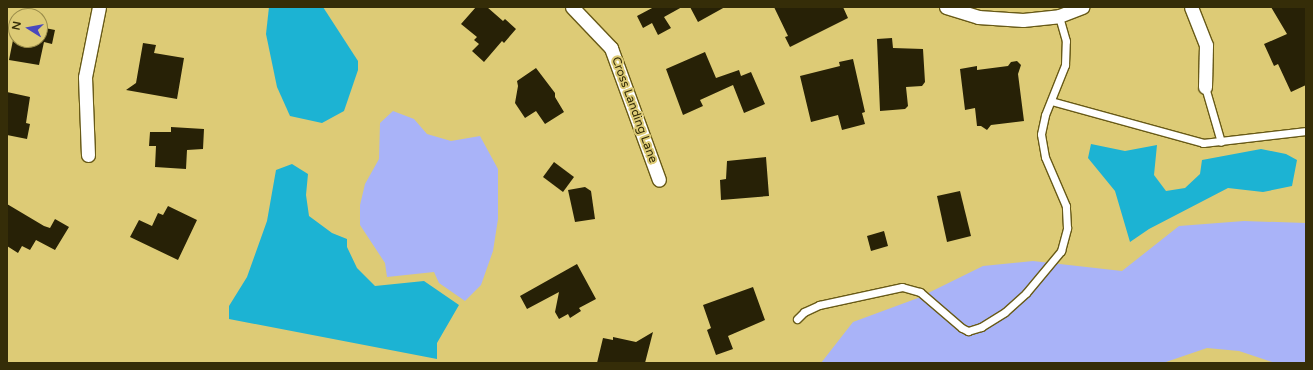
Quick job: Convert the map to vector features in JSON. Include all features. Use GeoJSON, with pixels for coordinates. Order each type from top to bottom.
{"type":"FeatureCollection","features":[{"type":"Feature","properties":{"kind":"street"},"geometry":{"type":"LineString","coordinates":[[88,155],[85,77],[99,7]]}},
{"type":"Feature","properties":{"kind":"street","name":"Cross Landing Lane"},"geometry":{"type":"LineString","coordinates":[[572,7],[611,48],[659,180]]}},
{"type":"Feature","properties":{"kind":"street"},"geometry":{"type":"LineString","coordinates":[[946,7],[978,17],[1023,20],[1059,16],[1082,7]]}},
{"type":"Feature","properties":{"kind":"street"},"geometry":{"type":"LineString","coordinates":[[1191,7],[1206,44],[1205,87]]}},
{"type":"Feature","properties":{"kind":"lane"},"geometry":{"type":"LineString","coordinates":[[797,319],[804,312],[819,305],[902,287],[920,292],[962,328],[968,331],[980,327],[1005,312],[1026,292],[1060,251],[1065,241],[1067,228],[1066,206],[1042,146],[1042,124],[1065,65],[1066,51],[1064,29],[1059,16]]}},
{"type":"Feature","properties":{"kind":"lane"},"geometry":{"type":"LineString","coordinates":[[1205,87],[1221,142]]}},
{"type":"Feature","properties":{"kind":"lane"},"geometry":{"type":"LineString","coordinates":[[1051,102],[1185,140],[1203,143],[1306,131]]}},
{"type":"Feature","properties":{"kind":"shaded area"},"geometry":{"type":"Polygon","coordinates":[[[269,7],[323,7],[358,61],[358,70],[344,111],[322,123],[290,116],[277,87],[266,34],[269,7]]]}},
{"type":"Feature","properties":{"kind":"shaded area"},"geometry":{"type":"Polygon","coordinates":[[[393,111],[414,119],[427,134],[451,141],[480,136],[498,169],[498,219],[493,251],[481,285],[465,301],[439,283],[434,272],[387,277],[385,263],[360,225],[360,205],[365,184],[379,159],[380,123],[393,111]]]}},
{"type":"Feature","properties":{"kind":"shaded area"},"geometry":{"type":"Polygon","coordinates":[[[1091,144],[1125,151],[1157,145],[1154,175],[1166,191],[1185,188],[1200,174],[1202,160],[1261,149],[1286,154],[1297,160],[1292,186],[1263,192],[1228,188],[1149,229],[1130,242],[1115,191],[1088,158],[1091,144]]]}},
{"type":"Feature","properties":{"kind":"shaded area"},"geometry":{"type":"Polygon","coordinates":[[[292,164],[308,174],[306,195],[309,216],[332,233],[347,239],[347,247],[357,268],[375,286],[424,281],[459,305],[437,343],[437,359],[229,319],[229,306],[247,277],[267,221],[276,170],[292,164]]]}},
{"type":"Feature","properties":{"kind":"shaded area"},"geometry":{"type":"Polygon","coordinates":[[[1244,221],[1306,223],[1306,363],[1275,363],[1239,351],[1207,348],[1163,363],[821,363],[853,322],[918,298],[983,266],[1033,261],[1122,271],[1179,226],[1244,221]]]}},
{"type":"Feature","properties":{"kind":"building"},"geometry":{"type":"Polygon","coordinates":[[[476,7],[487,7],[503,21],[505,19],[516,29],[504,43],[502,41],[484,62],[472,51],[479,44],[474,40],[477,37],[461,24],[476,7]]]}},
{"type":"Feature","properties":{"kind":"building"},"geometry":{"type":"Polygon","coordinates":[[[654,7],[682,7],[664,17],[671,28],[658,35],[652,23],[643,28],[637,16],[654,7]]]}},
{"type":"Feature","properties":{"kind":"building"},"geometry":{"type":"Polygon","coordinates":[[[690,7],[725,7],[698,22],[690,7]]]}},
{"type":"Feature","properties":{"kind":"building"},"geometry":{"type":"Polygon","coordinates":[[[774,7],[843,7],[848,18],[790,47],[785,37],[788,36],[774,7]]]}},
{"type":"Feature","properties":{"kind":"building"},"geometry":{"type":"Polygon","coordinates":[[[1271,7],[1306,7],[1306,85],[1291,92],[1278,64],[1274,66],[1264,44],[1287,34],[1271,7]]]}},
{"type":"Feature","properties":{"kind":"building"},"geometry":{"type":"Polygon","coordinates":[[[48,29],[55,30],[52,44],[48,43],[48,29]]]}},
{"type":"Feature","properties":{"kind":"building"},"geometry":{"type":"Polygon","coordinates":[[[892,38],[893,48],[923,49],[925,82],[922,86],[906,87],[908,106],[905,109],[880,111],[877,39],[892,38]]]}},
{"type":"Feature","properties":{"kind":"building"},"geometry":{"type":"Polygon","coordinates":[[[143,43],[156,45],[154,53],[184,58],[177,99],[126,90],[136,83],[143,43]]]}},
{"type":"Feature","properties":{"kind":"building"},"geometry":{"type":"Polygon","coordinates":[[[11,48],[43,48],[39,65],[9,60],[11,48]]]}},
{"type":"Feature","properties":{"kind":"building"},"geometry":{"type":"Polygon","coordinates":[[[705,52],[716,78],[739,70],[741,76],[751,72],[765,104],[744,113],[733,85],[700,100],[703,106],[683,115],[666,69],[705,52]]]}},
{"type":"Feature","properties":{"kind":"building"},"geometry":{"type":"Polygon","coordinates":[[[853,59],[865,112],[862,113],[865,124],[842,130],[838,115],[811,122],[800,76],[840,66],[839,62],[853,59]]]}},
{"type":"Feature","properties":{"kind":"building"},"geometry":{"type":"Polygon","coordinates":[[[1017,61],[1021,65],[1018,74],[1024,121],[991,125],[987,130],[981,126],[977,126],[975,108],[965,110],[960,69],[977,66],[977,70],[1008,66],[1011,62],[1017,61]]]}},
{"type":"Feature","properties":{"kind":"building"},"geometry":{"type":"Polygon","coordinates":[[[536,68],[555,93],[555,97],[564,112],[545,124],[536,111],[525,118],[515,103],[518,86],[517,81],[536,68]]]}},
{"type":"Feature","properties":{"kind":"building"},"geometry":{"type":"Polygon","coordinates":[[[7,92],[30,97],[26,123],[30,124],[27,139],[7,135],[7,92]]]}},
{"type":"Feature","properties":{"kind":"building"},"geometry":{"type":"Polygon","coordinates":[[[171,127],[204,129],[203,149],[187,150],[186,169],[155,167],[156,146],[149,146],[150,132],[171,132],[171,127]]]}},
{"type":"Feature","properties":{"kind":"building"},"geometry":{"type":"Polygon","coordinates":[[[766,157],[769,196],[721,200],[720,180],[726,179],[727,161],[766,157]]]}},
{"type":"Feature","properties":{"kind":"building"},"geometry":{"type":"Polygon","coordinates":[[[554,162],[574,177],[563,192],[543,177],[554,162]]]}},
{"type":"Feature","properties":{"kind":"building"},"geometry":{"type":"Polygon","coordinates":[[[585,187],[591,191],[595,219],[575,222],[568,190],[585,187]]]}},
{"type":"Feature","properties":{"kind":"building"},"geometry":{"type":"Polygon","coordinates":[[[960,191],[971,236],[947,242],[937,196],[960,191]]]}},
{"type":"Feature","properties":{"kind":"building"},"geometry":{"type":"Polygon","coordinates":[[[7,204],[44,226],[50,228],[55,219],[69,227],[55,250],[36,240],[30,250],[22,246],[18,253],[7,246],[7,204]]]}},
{"type":"Feature","properties":{"kind":"building"},"geometry":{"type":"Polygon","coordinates":[[[168,206],[197,220],[178,260],[130,237],[139,220],[152,226],[158,213],[163,215],[168,206]]]}},
{"type":"Feature","properties":{"kind":"building"},"geometry":{"type":"Polygon","coordinates":[[[884,231],[888,246],[871,251],[867,236],[884,231]]]}},
{"type":"Feature","properties":{"kind":"building"},"geometry":{"type":"Polygon","coordinates":[[[577,264],[596,299],[579,308],[581,311],[570,318],[568,314],[559,319],[555,312],[559,292],[527,309],[520,296],[577,264]]]}},
{"type":"Feature","properties":{"kind":"building"},"geometry":{"type":"Polygon","coordinates":[[[753,287],[765,320],[728,336],[733,349],[716,355],[707,330],[711,328],[703,305],[753,287]]]}},
{"type":"Feature","properties":{"kind":"building"},"geometry":{"type":"Polygon","coordinates":[[[653,332],[645,363],[597,363],[603,338],[613,340],[613,337],[636,342],[653,332]]]}}]}
